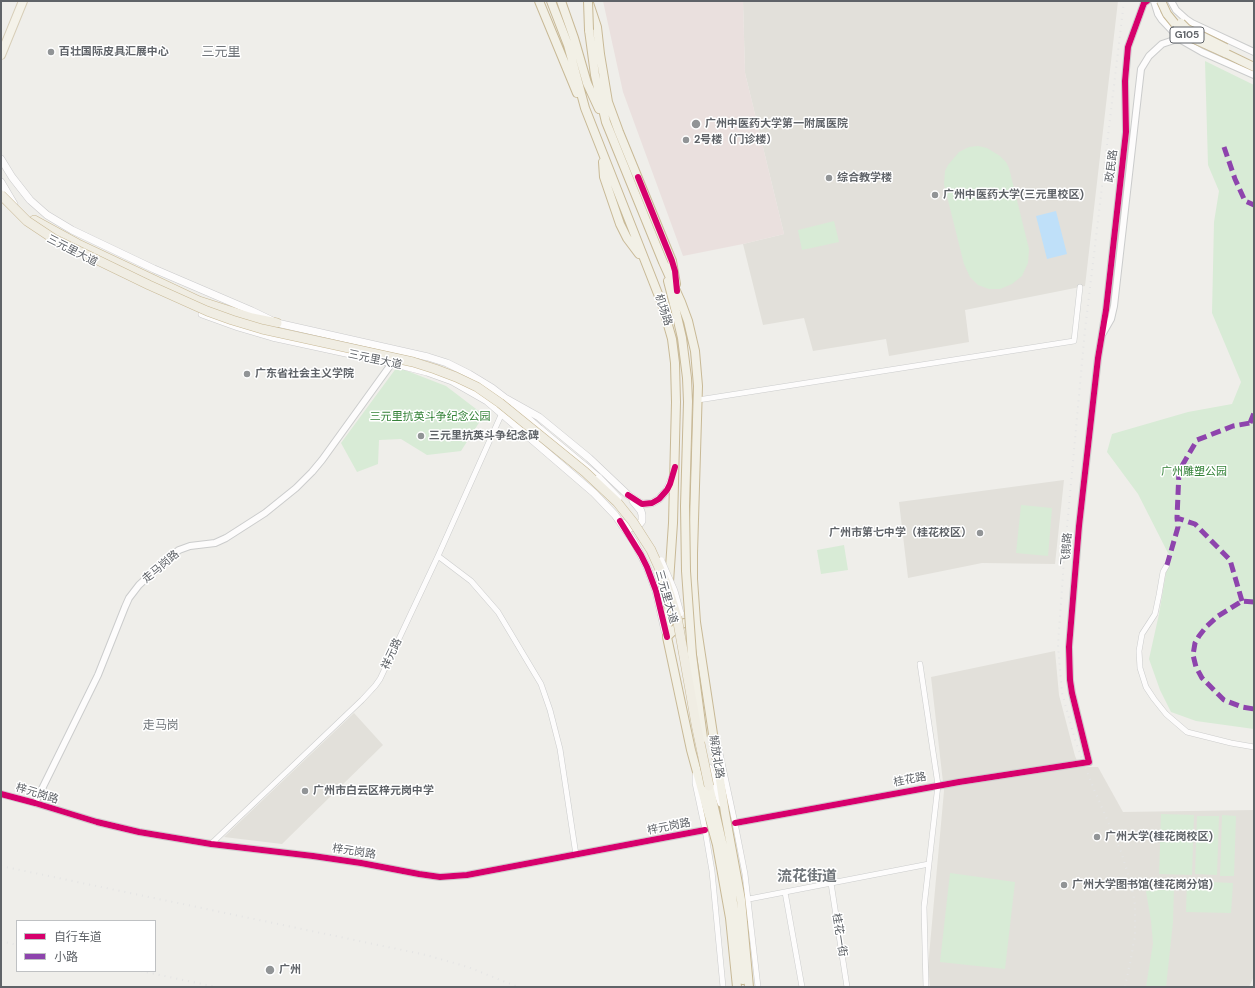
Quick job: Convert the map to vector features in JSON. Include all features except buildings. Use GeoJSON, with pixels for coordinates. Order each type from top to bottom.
{"type":"FeatureCollection","features":[{"type":"Feature","properties":{"kind":"highway"},"geometry":{"type":"LineString","coordinates":[[539,1],[585,108]]}},
{"type":"Feature","properties":{"kind":"highway"},"geometry":{"type":"LineString","coordinates":[[551,1],[570,51],[585,108]]}},
{"type":"Feature","properties":{"kind":"highway"},"geometry":{"type":"LineString","coordinates":[[561,1],[574,38],[586,83],[606,122]]}},
{"type":"Feature","properties":{"kind":"highway"},"geometry":{"type":"LineString","coordinates":[[588,1],[596,27],[608,102],[672,261],[677,291]]}},
{"type":"Feature","properties":{"kind":"highway","name":"机场路"},"geometry":{"type":"LineString","coordinates":[[588,1],[589,30],[595,75],[606,122],[663,262],[677,291],[688,321],[695,351],[698,374],[698,400],[693,526]]}},
{"type":"Feature","properties":{"kind":"highway","name":"G105"},"geometry":{"type":"LineString","coordinates":[[1160,1],[1166,14],[1180,30],[1192,38],[1254,61]]}},
{"type":"Feature","properties":{"kind":"highway","name":"G105"},"geometry":{"type":"LineString","coordinates":[[1166,1],[1175,17],[1188,29],[1254,67]]}},
{"type":"Feature","properties":{"kind":"highway","name":"机场路"},"geometry":{"type":"LineString","coordinates":[[585,108],[602,151],[604,177],[620,224],[627,238],[644,260],[665,313],[674,351],[676,402],[675,467],[667,637]]}},
{"type":"Feature","properties":{"kind":"highway"},"geometry":{"type":"LineString","coordinates":[[629,180],[638,177]]}},
{"type":"Feature","properties":{"kind":"highway"},"geometry":{"type":"LineString","coordinates":[[1,195],[34,220],[104,257],[199,301],[252,318],[277,324]]}},
{"type":"Feature","properties":{"kind":"highway"},"geometry":{"type":"LineString","coordinates":[[1,195],[27,221],[54,239],[149,286],[194,306],[262,329],[418,364],[456,377],[477,388],[500,403],[581,468],[605,490],[628,515],[651,550],[664,578],[677,617],[696,724],[729,872],[744,987]]}},
{"type":"Feature","properties":{"kind":"highway"},"geometry":{"type":"LineString","coordinates":[[663,262],[682,338],[687,378],[688,402],[685,506],[686,584],[692,655],[709,786]]}},
{"type":"Feature","properties":{"kind":"highway"},"geometry":{"type":"LineString","coordinates":[[673,523],[674,527],[680,532],[688,530],[693,526]]}},
{"type":"Feature","properties":{"kind":"highway","name":"解放北路"},"geometry":{"type":"LineString","coordinates":[[693,526],[693,579],[697,627],[725,813],[741,900],[749,987]]}},
{"type":"Feature","properties":{"kind":"highway"},"geometry":{"type":"LineString","coordinates":[[667,637],[678,626],[684,624],[691,623],[697,627]]}},
{"type":"Feature","properties":{"kind":"highway","name":"解放北路"},"geometry":{"type":"LineString","coordinates":[[667,637],[695,766],[712,823],[721,867],[730,918],[737,987]]}},
{"type":"Feature","properties":{"kind":"main road"},"geometry":{"type":"LineString","coordinates":[[1,42],[17,1]]}},
{"type":"Feature","properties":{"kind":"main road"},"geometry":{"type":"LineString","coordinates":[[1,55],[23,1]]}},
{"type":"Feature","properties":{"kind":"main road","name":"三元里大道"},"geometry":{"type":"LineString","coordinates":[[1,159],[12,177],[30,200],[42,212],[59,223],[148,267],[252,311],[277,324],[438,360],[480,380],[505,398],[532,413],[598,467],[628,495],[642,504],[652,503],[659,499],[667,490],[675,467]]}},
{"type":"Feature","properties":{"kind":"main road","name":"三元里大道"},"geometry":{"type":"LineString","coordinates":[[1,182],[26,223],[41,235],[145,288],[221,321],[272,337],[427,372],[452,381],[475,394],[502,413],[594,493],[620,521],[647,567],[656,591],[667,637]]}},
{"type":"Feature","properties":{"kind":"main road"},"geometry":{"type":"LineString","coordinates":[[1,202],[26,223]]}},
{"type":"Feature","properties":{"kind":"main road"},"geometry":{"type":"LineString","coordinates":[[505,398],[599,478],[624,504],[643,529],[655,550],[669,578],[677,602],[707,760],[725,813]]}},
{"type":"Feature","properties":{"kind":"main road"},"geometry":{"type":"LineString","coordinates":[[620,521],[630,528],[638,526],[642,521],[641,511],[628,495]]}},
{"type":"Feature","properties":{"kind":"street","name":"政民路"},"geometry":{"type":"LineString","coordinates":[[1101,336],[1106,310],[1126,132],[1125,81],[1128,47],[1144,3],[1147,1]]}},
{"type":"Feature","properties":{"kind":"street"},"geometry":{"type":"LineString","coordinates":[[1154,1],[1158,14],[1162,20],[1181,40],[1202,52],[1254,75]]}},
{"type":"Feature","properties":{"kind":"street"},"geometry":{"type":"LineString","coordinates":[[1166,1],[1192,23],[1254,52]]}},
{"type":"Feature","properties":{"kind":"street"},"geometry":{"type":"LineString","coordinates":[[1171,1],[1176,10],[1186,19]]}},
{"type":"Feature","properties":{"kind":"street"},"geometry":{"type":"LineString","coordinates":[[1181,40],[1181,31],[1186,25],[1192,23]]}},
{"type":"Feature","properties":{"kind":"street","name":"政民路"},"geometry":{"type":"LineString","coordinates":[[1101,336],[1109,325],[1114,306],[1141,69],[1149,56],[1162,44],[1174,40],[1181,40]]}},
{"type":"Feature","properties":{"kind":"street"},"geometry":{"type":"LineString","coordinates":[[698,400],[1074,341],[1080,287]]}},
{"type":"Feature","properties":{"kind":"street","name":"飞鹅路"},"geometry":{"type":"LineString","coordinates":[[1089,762],[1072,692],[1069,674],[1069,648],[1079,526],[1101,336]]}},
{"type":"Feature","properties":{"kind":"street","name":"走马岗路"},"geometry":{"type":"LineString","coordinates":[[35,803],[101,669],[120,616],[139,585],[179,550],[190,546],[215,543],[226,538],[265,513],[296,488],[322,460],[392,363]]}},
{"type":"Feature","properties":{"kind":"street","name":"祥元路"},"geometry":{"type":"LineString","coordinates":[[210,844],[375,686],[438,556],[502,413]]}},
{"type":"Feature","properties":{"kind":"street"},"geometry":{"type":"LineString","coordinates":[[438,556],[471,581],[498,612],[541,684],[550,710],[560,749],[576,855]]}},
{"type":"Feature","properties":{"kind":"street"},"geometry":{"type":"LineString","coordinates":[[1167,565],[1163,572],[1154,614],[1142,634],[1139,651],[1140,668],[1146,687],[1166,714],[1188,732],[1231,744],[1254,747]]}},
{"type":"Feature","properties":{"kind":"street"},"geometry":{"type":"LineString","coordinates":[[920,664],[938,785],[924,907],[926,987]]}},
{"type":"Feature","properties":{"kind":"street"},"geometry":{"type":"LineString","coordinates":[[704,679],[735,823],[748,899],[758,987]]}},
{"type":"Feature","properties":{"kind":"street","name":"桂花路"},"geometry":{"type":"LineString","coordinates":[[735,823],[938,785],[1089,762]]}},
{"type":"Feature","properties":{"kind":"street"},"geometry":{"type":"LineString","coordinates":[[695,766],[695,783],[705,830],[714,886],[723,987]]}},
{"type":"Feature","properties":{"kind":"street","name":"梓元岗路"},"geometry":{"type":"LineString","coordinates":[[1,794],[108,826],[210,844],[313,856],[440,877],[467,875],[705,830]]}},
{"type":"Feature","properties":{"kind":"street"},"geometry":{"type":"LineString","coordinates":[[748,899],[928,864]]}},
{"type":"Feature","properties":{"kind":"street","name":"桂花一街"},"geometry":{"type":"LineString","coordinates":[[831,883],[847,987]]}},
{"type":"Feature","properties":{"kind":"street"},"geometry":{"type":"LineString","coordinates":[[785,892],[802,987]]}},
{"type":"Feature","properties":{"kind":"shaded area","name":"广州中医药大学第一附属医院"},"geometry":{"type":"Polygon","coordinates":[[[603,1],[743,1],[745,73],[784,234],[683,256],[623,92],[603,1]]]}},
{"type":"Feature","properties":{"kind":"shaded area","name":"广州中医药大学(三元里校区)"},"geometry":{"type":"Polygon","coordinates":[[[743,1],[1118,1],[1085,286],[965,310],[969,342],[889,356],[886,339],[813,351],[804,318],[763,325],[743,244],[784,234],[745,73],[743,1]]]}},
{"type":"Feature","properties":{"kind":"shaded area","name":"广州市第七中学（桂花校区）"},"geometry":{"type":"Polygon","coordinates":[[[1064,480],[1055,564],[982,563],[908,578],[899,502],[1064,480]]]}},
{"type":"Feature","properties":{"kind":"shaded area","name":"广州大学(桂花岗校区)"},"geometry":{"type":"Polygon","coordinates":[[[1055,651],[1059,695],[1075,756],[1080,767],[1098,767],[1123,812],[1254,810],[1254,976],[1249,987],[930,987],[928,967],[944,791],[931,677],[1055,651]]]}},
{"type":"Feature","properties":{"kind":"shaded area","name":"广州市白云区梓元岗中学"},"geometry":{"type":"Polygon","coordinates":[[[354,713],[383,745],[282,844],[224,837],[354,713]]]}},
{"type":"Feature","properties":{"kind":"green space","name":"广州雕塑公园"},"geometry":{"type":"Polygon","coordinates":[[[1205,61],[1254,85],[1254,729],[1196,721],[1171,712],[1160,690],[1149,659],[1159,614],[1169,555],[1138,494],[1107,452],[1112,434],[1188,412],[1232,404],[1241,382],[1212,313],[1214,222],[1219,191],[1208,165],[1205,61]]]}},
{"type":"Feature","properties":{"kind":"green space"},"geometry":{"type":"Polygon","coordinates":[[[978,146],[987,148],[1000,156],[1009,168],[1029,249],[1028,263],[1022,276],[1012,284],[1000,289],[989,289],[978,285],[970,277],[964,264],[944,184],[945,171],[959,152],[969,147],[978,146]]]}},
{"type":"Feature","properties":{"kind":"green space"},"geometry":{"type":"Polygon","coordinates":[[[834,221],[839,242],[802,250],[798,230],[834,221]]]}},
{"type":"Feature","properties":{"kind":"green space","name":"三元里抗英斗争纪念公园"},"geometry":{"type":"Polygon","coordinates":[[[397,367],[446,386],[484,415],[461,451],[427,455],[401,439],[379,440],[378,464],[357,472],[341,443],[397,367]]]}},
{"type":"Feature","properties":{"kind":"green space"},"geometry":{"type":"Polygon","coordinates":[[[1021,505],[1052,508],[1048,556],[1016,553],[1021,505]]]}},
{"type":"Feature","properties":{"kind":"green space"},"geometry":{"type":"Polygon","coordinates":[[[844,545],[848,570],[821,574],[817,550],[844,545]]]}},
{"type":"Feature","properties":{"kind":"green space"},"geometry":{"type":"Polygon","coordinates":[[[1161,814],[1194,815],[1192,875],[1159,874],[1161,814]]]}},
{"type":"Feature","properties":{"kind":"green space"},"geometry":{"type":"Polygon","coordinates":[[[1222,815],[1236,816],[1234,876],[1220,876],[1222,815]]]}},
{"type":"Feature","properties":{"kind":"green space"},"geometry":{"type":"Polygon","coordinates":[[[1197,816],[1219,816],[1217,875],[1195,874],[1197,816]]]}},
{"type":"Feature","properties":{"kind":"green space"},"geometry":{"type":"Polygon","coordinates":[[[950,873],[1015,882],[1005,969],[940,962],[950,873]]]}},
{"type":"Feature","properties":{"kind":"green space"},"geometry":{"type":"Polygon","coordinates":[[[1187,881],[1233,883],[1231,913],[1186,912],[1187,881]]]}},
{"type":"Feature","properties":{"kind":"green space"},"geometry":{"type":"Polygon","coordinates":[[[1174,886],[1173,922],[1166,987],[1146,987],[1153,943],[1146,891],[1174,886]]]}},
{"type":"Feature","properties":{"kind":"water"},"geometry":{"type":"Polygon","coordinates":[[[1056,211],[1067,254],[1047,259],[1036,216],[1056,211]]]}},
{"type":"Feature","properties":{"kind":"railway"},"geometry":{"type":"LineString","coordinates":[[1124,1],[1085,330],[1064,560],[1058,645],[1062,693],[1076,743],[1122,854],[1132,888],[1135,905],[1135,936],[1125,987]]}},
{"type":"Feature","properties":{"kind":"railway"},"geometry":{"type":"LineString","coordinates":[[1,866],[426,955],[468,967],[518,987]]}},
{"type":"Feature","properties":{"kind":"railway"},"geometry":{"type":"LineString","coordinates":[[1,941],[16,945]]}},
{"type":"Feature","properties":{"kind":"railway"},"geometry":{"type":"LineString","coordinates":[[146,972],[216,987]]}},
{"type":"Feature","properties":{"kind":"marked path"},"geometry":{"type":"LineString","coordinates":[[1224,147],[1235,179],[1245,201],[1254,205]]}},
{"type":"Feature","properties":{"kind":"marked path"},"geometry":{"type":"LineString","coordinates":[[1250,423],[1254,413]]}},
{"type":"Feature","properties":{"kind":"marked path"},"geometry":{"type":"LineString","coordinates":[[1242,601],[1230,560],[1195,524],[1177,518],[1179,471],[1197,440],[1233,426],[1250,423],[1254,425]]}},
{"type":"Feature","properties":{"kind":"marked path"},"geometry":{"type":"LineString","coordinates":[[1167,565],[1178,527],[1177,518]]}},
{"type":"Feature","properties":{"kind":"marked path"},"geometry":{"type":"LineString","coordinates":[[1254,602],[1242,601],[1218,616],[1199,636],[1195,643],[1193,655],[1196,667],[1202,678],[1224,700],[1242,707],[1254,709]]}},
{"type":"Feature","properties":{"kind":"cycle path"},"geometry":{"type":"LineString","coordinates":[[735,823],[959,782],[1089,762],[1072,693],[1069,647],[1079,526],[1098,358],[1106,310],[1126,132],[1125,81],[1128,47],[1144,3],[1147,1]]}},
{"type":"Feature","properties":{"kind":"cycle path"},"geometry":{"type":"LineString","coordinates":[[638,177],[672,261],[675,271],[677,291]]}},
{"type":"Feature","properties":{"kind":"cycle path"},"geometry":{"type":"LineString","coordinates":[[628,495],[642,504],[652,503],[659,499],[667,490],[675,467]]}},
{"type":"Feature","properties":{"kind":"cycle path"},"geometry":{"type":"LineString","coordinates":[[620,521],[647,567],[656,591],[667,637]]}},
{"type":"Feature","properties":{"kind":"cycle path"},"geometry":{"type":"LineString","coordinates":[[1,794],[97,822],[139,832],[211,844],[361,863],[440,877],[467,875],[705,830]]}},
{"type":"Feature","properties":{"kind":"place","name":"百壮国际皮具汇展中心"},"geometry":{"type":"Point","coordinates":[51,52]}},
{"type":"Feature","properties":{"kind":"place","name":"广州中医药大学第一附属医院"},"geometry":{"type":"Point","coordinates":[696,124]}},
{"type":"Feature","properties":{"kind":"place","name":"2号楼（门诊楼）"},"geometry":{"type":"Point","coordinates":[686,140]}},
{"type":"Feature","properties":{"kind":"place","name":"综合教学楼"},"geometry":{"type":"Point","coordinates":[829,178]}},
{"type":"Feature","properties":{"kind":"place","name":"广州中医药大学(三元里校区)"},"geometry":{"type":"Point","coordinates":[935,195]}},
{"type":"Feature","properties":{"kind":"place","name":"广东省社会主义学院"},"geometry":{"type":"Point","coordinates":[247,374]}},
{"type":"Feature","properties":{"kind":"place","name":"三元里抗英斗争纪念碑"},"geometry":{"type":"Point","coordinates":[421,436]}},
{"type":"Feature","properties":{"kind":"place","name":"广州市第七中学（桂花校区）"},"geometry":{"type":"Point","coordinates":[980,533]}},
{"type":"Feature","properties":{"kind":"place","name":"广州市白云区梓元岗中学"},"geometry":{"type":"Point","coordinates":[305,791]}},
{"type":"Feature","properties":{"kind":"place","name":"广州大学(桂花岗校区)"},"geometry":{"type":"Point","coordinates":[1097,837]}},
{"type":"Feature","properties":{"kind":"place","name":"广州大学图书馆(桂花岗分馆)"},"geometry":{"type":"Point","coordinates":[1064,885]}},
{"type":"Feature","properties":{"kind":"place","name":"广州"},"geometry":{"type":"Point","coordinates":[270,970]}},
{"type":"Feature","properties":{"kind":"district","name":"三元里"},"geometry":{"type":"Point","coordinates":[221,53]}},
{"type":"Feature","properties":{"kind":"district","name":"走马岗"},"geometry":{"type":"Point","coordinates":[161,726]}},
{"type":"Feature","properties":{"kind":"district","name":"流花街道"},"geometry":{"type":"Point","coordinates":[807,877]}}]}
